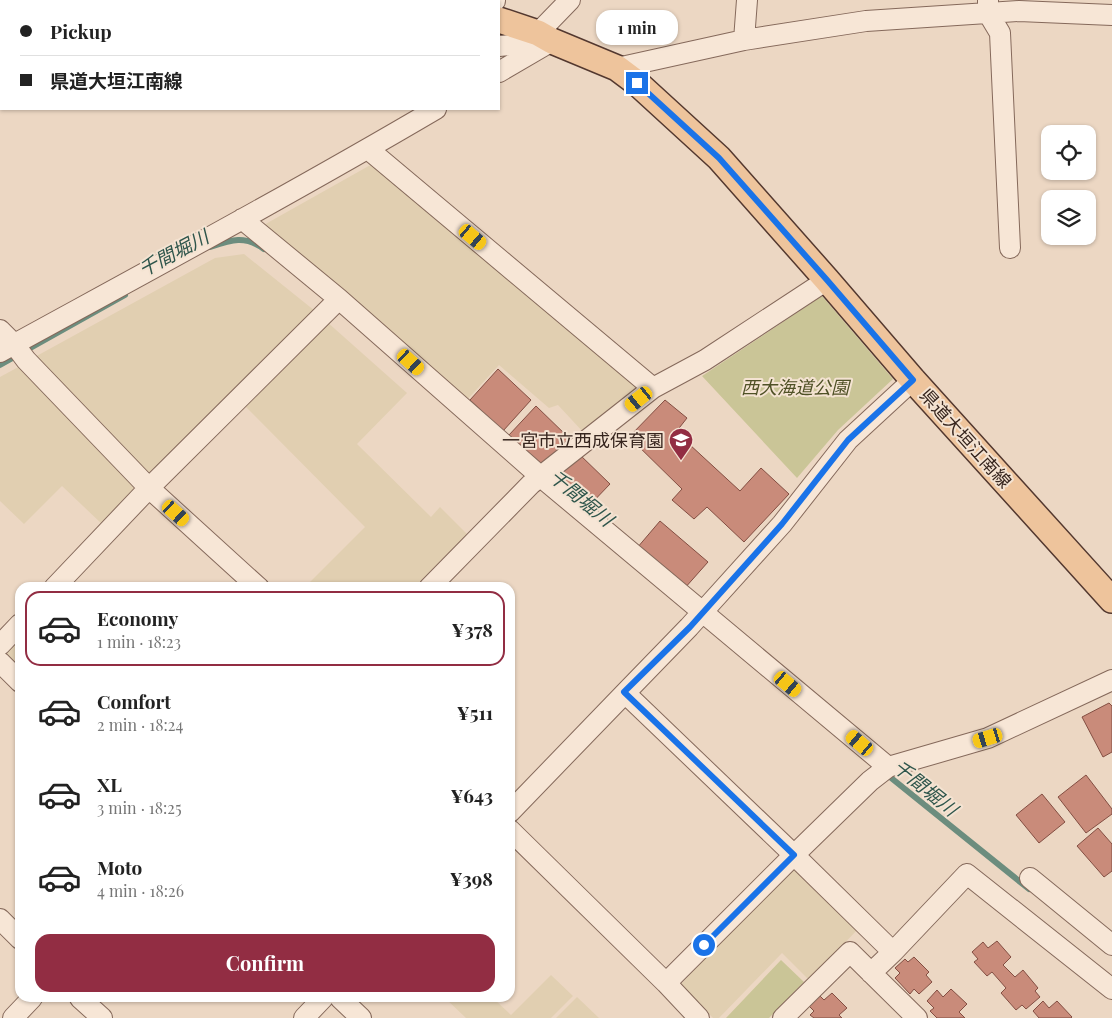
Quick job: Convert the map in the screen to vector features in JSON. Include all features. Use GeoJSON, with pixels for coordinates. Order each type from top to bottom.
{"type":"FeatureCollection","features":[{"type":"Feature","properties":{"kind":"main road","name":"県道大垣江南線"},"geometry":{"type":"LineString","coordinates":[[500,11],[545,37],[618,68],[719,158],[913,380],[1112,600]]}},
{"type":"Feature","properties":{"kind":"street"},"geometry":{"type":"LineString","coordinates":[[500,71],[545,37],[570,0]]}},
{"type":"Feature","properties":{"kind":"street"},"geometry":{"type":"LineString","coordinates":[[744,40],[747,0]]}},
{"type":"Feature","properties":{"kind":"street"},"geometry":{"type":"LineString","coordinates":[[988,6],[1000,34],[1010,248]]}},
{"type":"Feature","properties":{"kind":"street"},"geometry":{"type":"LineString","coordinates":[[618,68],[744,40],[866,21],[988,6],[1019,11],[1112,15]]}},
{"type":"Feature","properties":{"kind":"street"},"geometry":{"type":"LineString","coordinates":[[500,46],[545,37]]}},
{"type":"Feature","properties":{"kind":"street"},"geometry":{"type":"LineString","coordinates":[[251,582],[149,488],[12,348],[434,110]]}},
{"type":"Feature","properties":{"kind":"street"},"geometry":{"type":"LineString","coordinates":[[368,149],[653,388]]}},
{"type":"Feature","properties":{"kind":"street"},"geometry":{"type":"LineString","coordinates":[[242,219],[332,306],[881,773]]}},
{"type":"Feature","properties":{"kind":"street"},"geometry":{"type":"LineString","coordinates":[[435,582],[536,480],[653,388],[705,360],[827,280]]}},
{"type":"Feature","properties":{"kind":"street"},"geometry":{"type":"LineString","coordinates":[[60,582],[149,488],[332,306]]}},
{"type":"Feature","properties":{"kind":"street"},"geometry":{"type":"LineString","coordinates":[[515,807],[624,692],[698,618],[782,524],[848,440],[913,380]]}},
{"type":"Feature","properties":{"kind":"street"},"geometry":{"type":"LineString","coordinates":[[0,644],[15,629]]}},
{"type":"Feature","properties":{"kind":"street"},"geometry":{"type":"LineString","coordinates":[[0,662],[15,677]]}},
{"type":"Feature","properties":{"kind":"street"},"geometry":{"type":"LineString","coordinates":[[666,983],[794,855],[881,773],[988,738],[1112,680]]}},
{"type":"Feature","properties":{"kind":"street"},"geometry":{"type":"LineString","coordinates":[[624,692],[892,952]]}},
{"type":"Feature","properties":{"kind":"street"},"geometry":{"type":"LineString","coordinates":[[515,835],[666,983],[699,1018]]}},
{"type":"Feature","properties":{"kind":"street"},"geometry":{"type":"LineString","coordinates":[[871,972],[967,874],[1112,989]]}},
{"type":"Feature","properties":{"kind":"street"},"geometry":{"type":"LineString","coordinates":[[1030,878],[1112,945]]}},
{"type":"Feature","properties":{"kind":"street"},"geometry":{"type":"LineString","coordinates":[[0,919],[15,934]]}},
{"type":"Feature","properties":{"kind":"street"},"geometry":{"type":"LineString","coordinates":[[783,1018],[850,952],[917,1018]]}},
{"type":"Feature","properties":{"kind":"street"},"geometry":{"type":"LineString","coordinates":[[13,1018],[28,1002]]}},
{"type":"Feature","properties":{"kind":"street"},"geometry":{"type":"LineString","coordinates":[[84,1002],[102,1018]]}},
{"type":"Feature","properties":{"kind":"street"},"geometry":{"type":"LineString","coordinates":[[304,1018],[319,1002]]}},
{"type":"Feature","properties":{"kind":"street"},"geometry":{"type":"LineString","coordinates":[[344,1002],[361,1018]]}},
{"type":"Feature","properties":{"kind":"shaded area"},"geometry":{"type":"Polygon","coordinates":[[[374,163],[641,386],[584,433],[558,405],[549,408],[499,365],[465,402],[262,226],[374,163]]]}},
{"type":"Feature","properties":{"kind":"shaded area"},"geometry":{"type":"Polygon","coordinates":[[[244,254],[315,311],[150,476],[33,358],[215,258],[244,254]]]}},
{"type":"Feature","properties":{"kind":"shaded area"},"geometry":{"type":"Polygon","coordinates":[[[326,321],[407,393],[357,444],[431,517],[440,507],[468,535],[422,582],[310,582],[365,527],[243,404],[326,321]]]}},
{"type":"Feature","properties":{"kind":"shaded area"},"geometry":{"type":"Polygon","coordinates":[[[22,365],[140,489],[103,525],[62,486],[24,524],[0,501],[0,377],[22,365]]]}},
{"type":"Feature","properties":{"kind":"shaded area"},"geometry":{"type":"Polygon","coordinates":[[[15,640],[15,668],[1,654],[15,640]]]}},
{"type":"Feature","properties":{"kind":"shaded area"},"geometry":{"type":"Polygon","coordinates":[[[795,866],[859,928],[809,980],[782,953],[719,1018],[713,1018],[680,985],[795,866]]]}},
{"type":"Feature","properties":{"kind":"shaded area"},"geometry":{"type":"Polygon","coordinates":[[[551,975],[573,996],[551,1018],[466,1018],[449,1002],[497,1002],[511,1015],[551,975]]]}},
{"type":"Feature","properties":{"kind":"shaded area"},"geometry":{"type":"Polygon","coordinates":[[[577,997],[599,1018],[556,1018],[577,997]]]}},
{"type":"Feature","properties":{"kind":"green space","name":"西大海道公園"},"geometry":{"type":"Polygon","coordinates":[[[822,296],[893,379],[838,430],[797,478],[702,376],[822,296]]]}},
{"type":"Feature","properties":{"kind":"green space"},"geometry":{"type":"Polygon","coordinates":[[[781,960],[804,982],[769,1018],[726,1018],[781,960]]]}},
{"type":"Feature","properties":{"kind":"building"},"geometry":{"type":"Polygon","coordinates":[[[498,369],[531,400],[503,431],[470,400],[498,369]]]}},
{"type":"Feature","properties":{"kind":"building"},"geometry":{"type":"Polygon","coordinates":[[[665,400],[687,418],[676,432],[740,491],[761,468],[789,494],[744,542],[707,507],[694,519],[672,500],[682,489],[629,437],[665,400]]]}},
{"type":"Feature","properties":{"kind":"building"},"geometry":{"type":"Polygon","coordinates":[[[536,406],[569,438],[541,467],[509,435],[536,406]]]}},
{"type":"Feature","properties":{"kind":"building"},"geometry":{"type":"Polygon","coordinates":[[[578,453],[610,484],[587,508],[555,476],[578,453]]]}},
{"type":"Feature","properties":{"kind":"building"},"geometry":{"type":"Polygon","coordinates":[[[660,521],[708,562],[684,589],[637,548],[660,521]]]}},
{"type":"Feature","properties":{"kind":"building"},"geometry":{"type":"Polygon","coordinates":[[[1109,703],[1112,706],[1112,752],[1103,757],[1082,717],[1109,703]]]}},
{"type":"Feature","properties":{"kind":"building"},"geometry":{"type":"Polygon","coordinates":[[[1086,775],[1112,809],[1112,814],[1086,833],[1058,797],[1086,775]]]}},
{"type":"Feature","properties":{"kind":"building"},"geometry":{"type":"Polygon","coordinates":[[[1042,794],[1065,822],[1039,843],[1016,815],[1042,794]]]}},
{"type":"Feature","properties":{"kind":"building"},"geometry":{"type":"Polygon","coordinates":[[[1098,828],[1112,844],[1112,871],[1104,877],[1077,846],[1098,828]]]}},
{"type":"Feature","properties":{"kind":"building"},"geometry":{"type":"Polygon","coordinates":[[[997,941],[1011,957],[1003,965],[1015,977],[1023,970],[1038,988],[1035,991],[1040,997],[1026,1009],[1022,1005],[1016,1010],[1001,993],[1006,988],[992,972],[987,976],[974,962],[978,959],[972,952],[983,942],[988,948],[997,941]]]}},
{"type":"Feature","properties":{"kind":"building"},"geometry":{"type":"Polygon","coordinates":[[[914,957],[929,972],[926,975],[932,982],[919,994],[914,989],[910,994],[895,978],[900,973],[895,968],[905,959],[908,962],[914,957]]]}},
{"type":"Feature","properties":{"kind":"building"},"geometry":{"type":"Polygon","coordinates":[[[951,989],[967,1004],[959,1012],[965,1018],[937,1018],[930,1011],[934,1008],[927,1001],[937,990],[943,997],[951,989]]]}},
{"type":"Feature","properties":{"kind":"building"},"geometry":{"type":"Polygon","coordinates":[[[832,993],[847,1008],[839,1015],[842,1018],[814,1018],[810,1015],[814,1011],[807,1004],[818,994],[824,1000],[832,993]]]}},
{"type":"Feature","properties":{"kind":"building"},"geometry":{"type":"Polygon","coordinates":[[[1043,1001],[1049,1008],[1057,1001],[1072,1017],[1039,1018],[1033,1011],[1043,1001]]]}},
{"type":"Feature","properties":{"kind":"waterway","name":"千間堀川"},"geometry":{"type":"LineString","coordinates":[[210,247],[225,242],[244,240],[264,249]]}},
{"type":"Feature","properties":{"kind":"waterway","name":"千間堀川"},"geometry":{"type":"LineString","coordinates":[[0,365],[125,295]]}},
{"type":"Feature","properties":{"kind":"waterway","name":"千間堀川"},"geometry":{"type":"LineString","coordinates":[[885,773],[1029,889]]}},
{"type":"Feature","properties":{"kind":"place","name":"一宮市立西成保育園"},"geometry":{"type":"Point","coordinates":[681,461]}},
{"type":"Feature","properties":{"kind":"route"},"geometry":{"type":"LineString","coordinates":[[637,83],[719,158],[913,380],[848,440],[782,524],[690,627],[624,692],[794,855],[704,945]]}}]}
